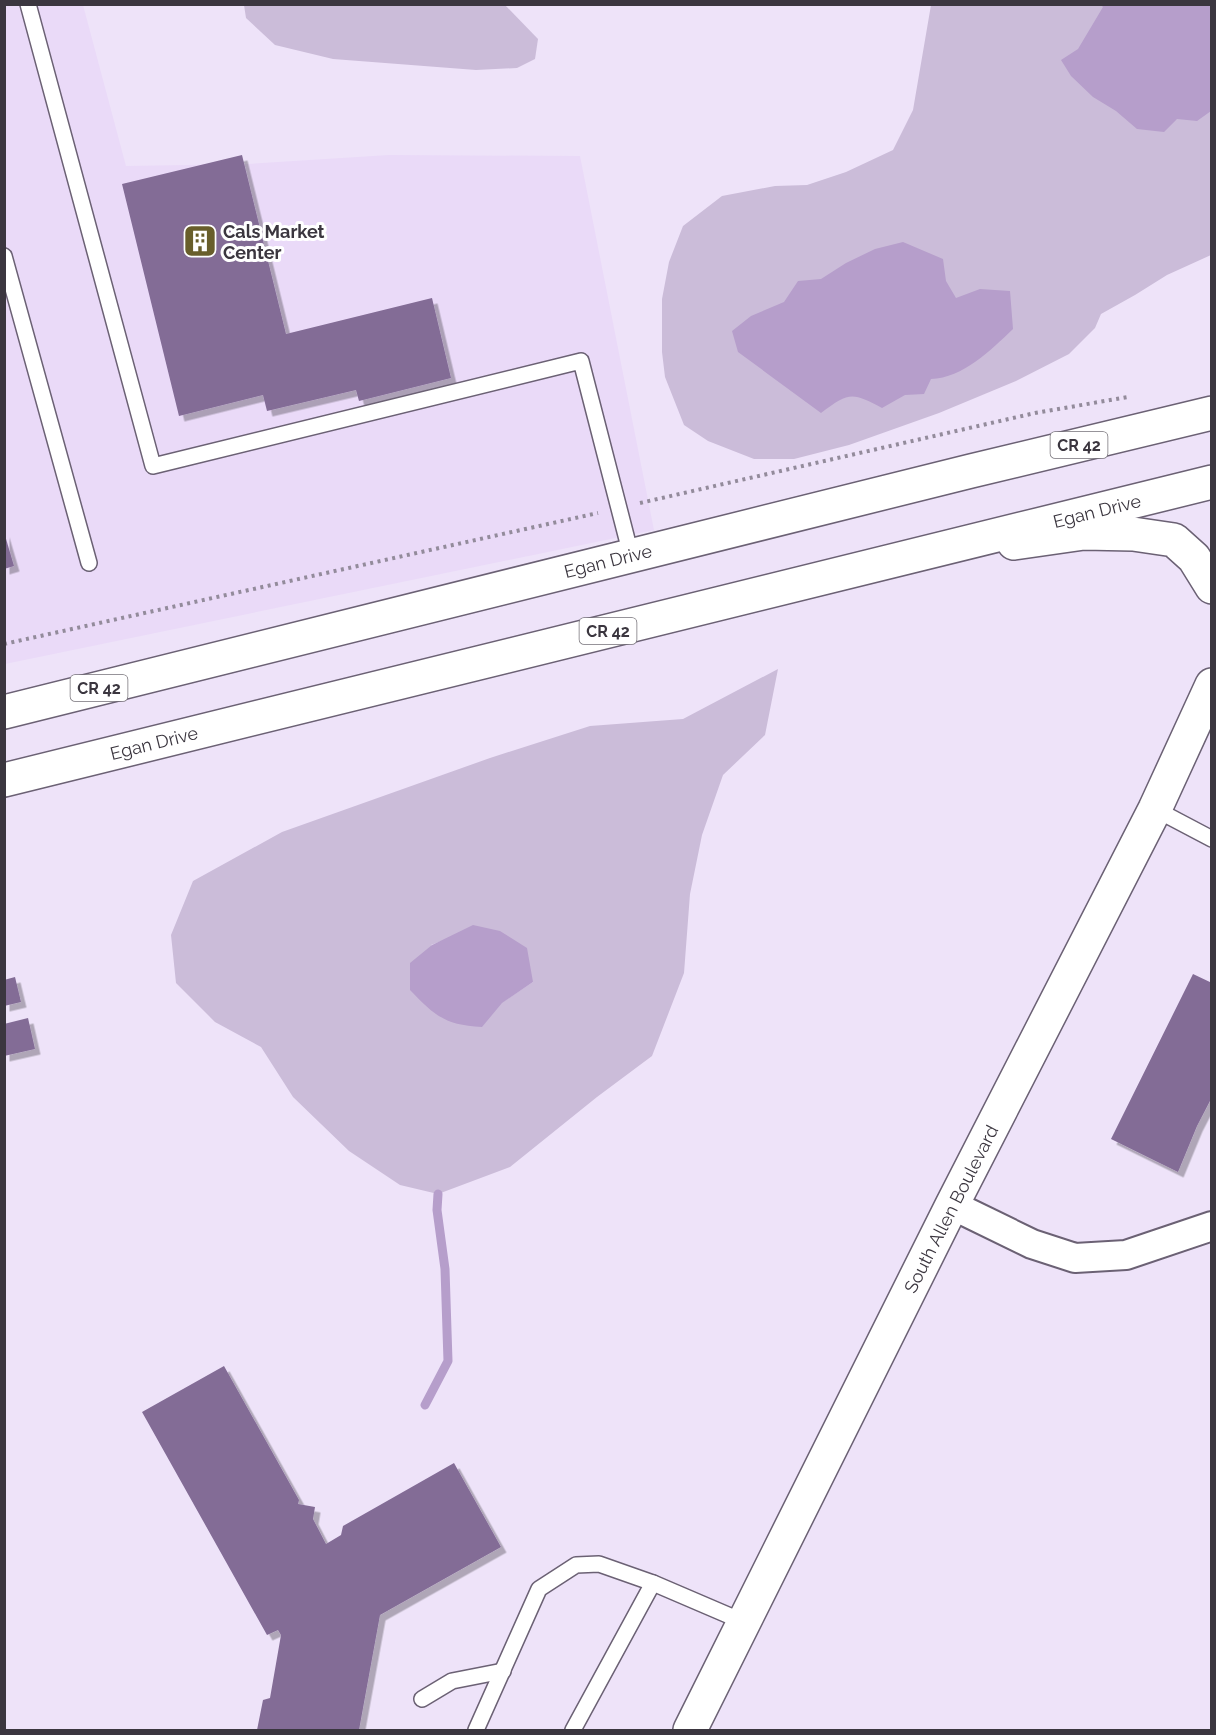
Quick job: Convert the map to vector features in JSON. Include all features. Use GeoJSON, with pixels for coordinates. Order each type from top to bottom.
{"type":"FeatureCollection","features":[{"type":"Feature","properties":{"kind":"main road","name":"Egan Drive"},"geometry":{"type":"LineString","coordinates":[[4,711],[1212,413]]}},
{"type":"Feature","properties":{"kind":"main road","name":"Egan Drive"},"geometry":{"type":"LineString","coordinates":[[4,780],[912,558],[1212,482]]}},
{"type":"Feature","properties":{"kind":"main road"},"geometry":{"type":"LineString","coordinates":[[912,558],[1084,533],[1133,534],[1174,540],[1194,558],[1212,586]]}},
{"type":"Feature","properties":{"kind":"main road","name":"South Allen Boulevard"},"geometry":{"type":"LineString","coordinates":[[690,1731],[952,1205],[1155,809],[1211,685]]}},
{"type":"Feature","properties":{"kind":"street"},"geometry":{"type":"LineString","coordinates":[[952,1205],[1032,1244],[1075,1258],[1126,1256],[1212,1226]]}},
{"type":"Feature","properties":{"kind":"lane"},"geometry":{"type":"LineString","coordinates":[[28,4],[153,466],[581,361],[631,555]]}},
{"type":"Feature","properties":{"kind":"lane"},"geometry":{"type":"LineString","coordinates":[[4,256],[10,297],[89,563]]}},
{"type":"Feature","properties":{"kind":"lane"},"geometry":{"type":"LineString","coordinates":[[1155,809],[1212,839]]}},
{"type":"Feature","properties":{"kind":"lane"},"geometry":{"type":"LineString","coordinates":[[476,1731],[539,1589],[576,1565],[599,1564],[653,1583],[744,1622]]}},
{"type":"Feature","properties":{"kind":"lane"},"geometry":{"type":"LineString","coordinates":[[573,1731],[653,1583]]}},
{"type":"Feature","properties":{"kind":"lane"},"geometry":{"type":"LineString","coordinates":[[422,1699],[452,1681],[503,1671]]}},
{"type":"Feature","properties":{"kind":"path"},"geometry":{"type":"LineString","coordinates":[[4,644],[1035,414],[1135,396]]}},
{"type":"Feature","properties":{"kind":"shaded area"},"geometry":{"type":"Polygon","coordinates":[[[5,5],[83,5],[126,166],[248,164],[389,155],[580,156],[654,530],[5,664],[5,5]]]}},
{"type":"Feature","properties":{"kind":"shaded area"},"geometry":{"type":"Polygon","coordinates":[[[244,5],[505,5],[538,39],[535,59],[517,68],[476,70],[333,59],[275,45],[246,18],[244,5]]]}},
{"type":"Feature","properties":{"kind":"shaded area"},"geometry":{"type":"Polygon","coordinates":[[[931,5],[1211,5],[1211,255],[1167,275],[1101,314],[1095,328],[1069,354],[1016,381],[939,413],[849,445],[794,459],[754,459],[708,441],[684,425],[665,377],[662,352],[662,299],[669,262],[683,226],[722,196],[775,186],[807,185],[846,172],[893,150],[913,110],[931,5]]]}},
{"type":"Feature","properties":{"kind":"shaded area"},"geometry":{"type":"Polygon","coordinates":[[[1101,5],[1211,5],[1211,111],[1197,121],[1177,119],[1164,132],[1137,129],[1116,111],[1093,97],[1071,76],[1061,60],[1078,49],[1103,7],[1101,5]]]}},
{"type":"Feature","properties":{"kind":"shaded area"},"geometry":{"type":"Polygon","coordinates":[[[903,242],[943,259],[946,281],[956,298],[980,289],[1010,291],[1013,329],[976,362],[954,374],[931,379],[924,394],[905,395],[882,408],[864,399],[851,397],[838,401],[821,413],[738,352],[732,331],[751,316],[784,302],[798,281],[821,279],[846,263],[875,249],[903,242]]]}},
{"type":"Feature","properties":{"kind":"shaded area"},"geometry":{"type":"Polygon","coordinates":[[[778,669],[765,735],[723,775],[702,835],[690,894],[684,973],[652,1056],[510,1167],[438,1194],[400,1185],[349,1151],[293,1097],[261,1047],[215,1022],[176,983],[171,935],[193,881],[282,832],[490,758],[590,726],[683,719],[778,669]],[[452,937],[431,945],[501,1003],[533,982],[452,937]]]}},
{"type":"Feature","properties":{"kind":"shaded area"},"geometry":{"type":"Polygon","coordinates":[[[473,925],[500,931],[527,948],[533,982],[502,1003],[482,1027],[459,1024],[434,1013],[410,990],[410,963],[432,945],[473,925]]]}},
{"type":"Feature","properties":{"kind":"building","name":"Cals Market Center"},"geometry":{"type":"Polygon","coordinates":[[[242,155],[286,334],[432,298],[451,378],[359,401],[356,390],[267,411],[263,395],[179,416],[122,184],[242,155]]]}},
{"type":"Feature","properties":{"kind":"building"},"geometry":{"type":"Polygon","coordinates":[[[4,532],[14,566],[4,569],[4,532]]]}},
{"type":"Feature","properties":{"kind":"building"},"geometry":{"type":"Polygon","coordinates":[[[1193,974],[1212,983],[1212,1097],[1178,1172],[1111,1139],[1193,974]]]}},
{"type":"Feature","properties":{"kind":"building"},"geometry":{"type":"Polygon","coordinates":[[[15,977],[21,1002],[4,1006],[4,980],[15,977]]]}},
{"type":"Feature","properties":{"kind":"building"},"geometry":{"type":"Polygon","coordinates":[[[28,1018],[35,1049],[4,1056],[4,1024],[28,1018]]]}},
{"type":"Feature","properties":{"kind":"building"},"geometry":{"type":"Polygon","coordinates":[[[224,1366],[299,1500],[298,1504],[315,1507],[313,1519],[326,1544],[341,1535],[343,1526],[454,1463],[501,1547],[380,1615],[359,1730],[257,1730],[263,1700],[270,1698],[281,1635],[278,1630],[267,1635],[142,1412],[224,1366]]]}},
{"type":"Feature","properties":{"kind":"waterway"},"geometry":{"type":"LineString","coordinates":[[425,1405],[448,1361],[445,1269],[437,1210],[438,1194]]}},
{"type":"Feature","properties":{"kind":"place","name":"Cals Market Center"},"geometry":{"type":"Point","coordinates":[200,241]}}]}
